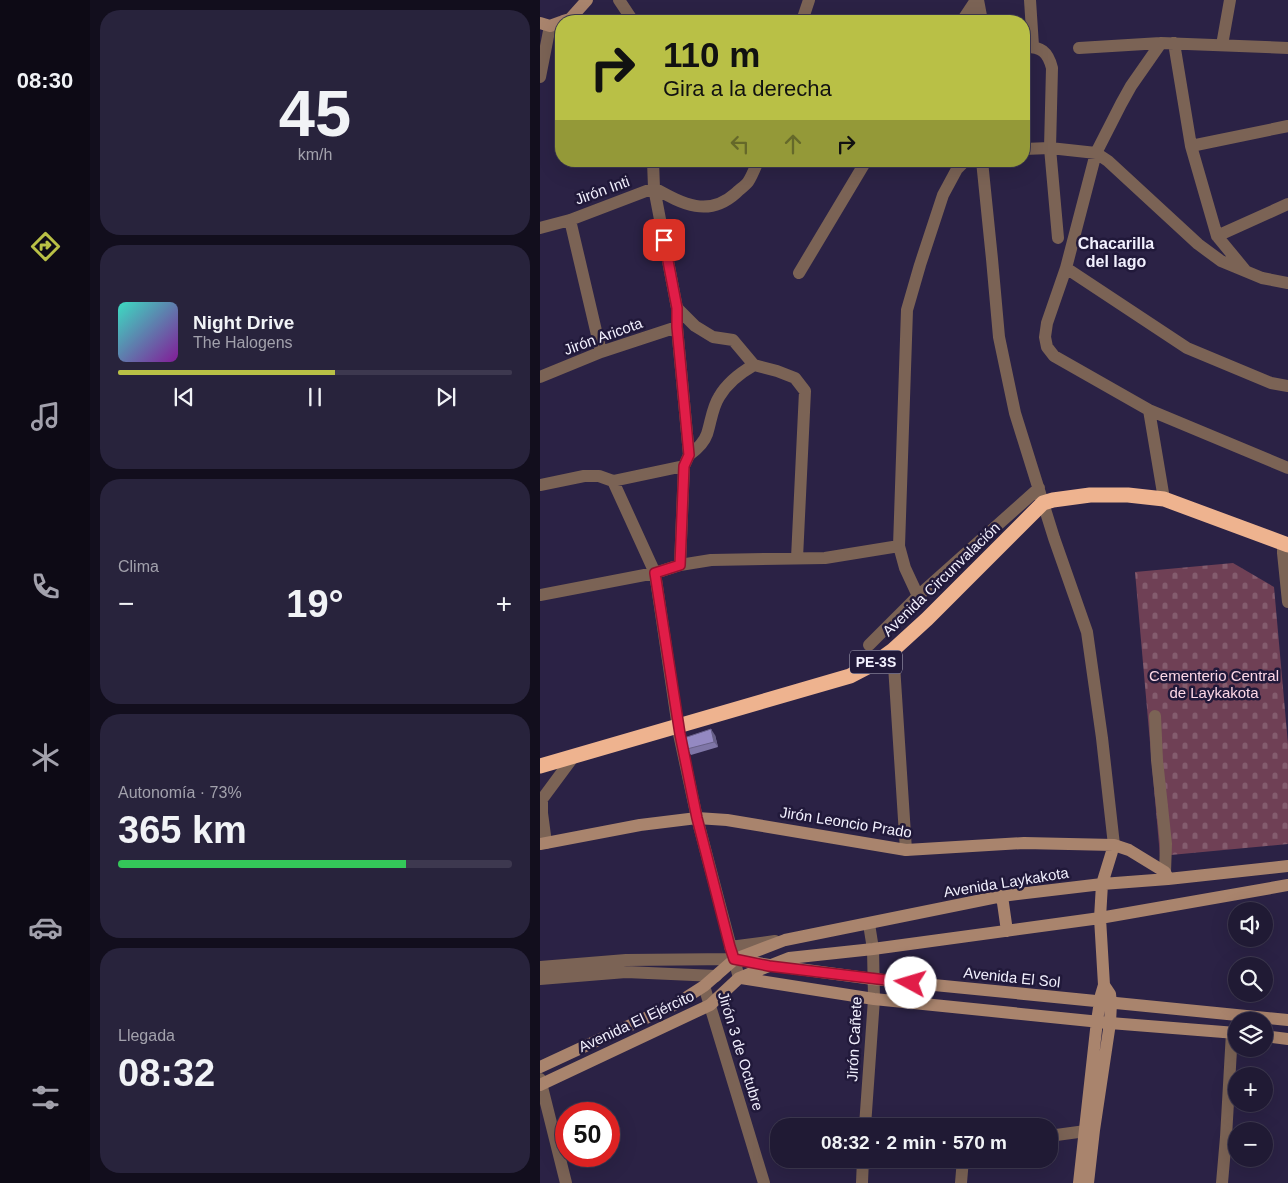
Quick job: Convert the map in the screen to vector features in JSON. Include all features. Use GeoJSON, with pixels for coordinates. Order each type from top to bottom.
{"type":"FeatureCollection","features":[{"type":"Feature","properties":{"kind":"highway"},"geometry":{"type":"LineString","coordinates":[[1043,503],[1090,495],[1128,495],[1164,499],[1200,520],[1285,549]]}},
{"type":"Feature","properties":{"kind":"highway","name":"Avenida Circunvalación"},"geometry":{"type":"LineString","coordinates":[[540,766],[850,676],[875,663],[893,650],[926,619],[1043,503]]}},
{"type":"Feature","properties":{"kind":"street"},"geometry":{"type":"LineString","coordinates":[[574,15],[587,0]]}},
{"type":"Feature","properties":{"kind":"street"},"geometry":{"type":"LineString","coordinates":[[619,0],[629,15]]}},
{"type":"Feature","properties":{"kind":"street"},"geometry":{"type":"LineString","coordinates":[[804,15],[810,0]]}},
{"type":"Feature","properties":{"kind":"street"},"geometry":{"type":"LineString","coordinates":[[966,15],[977,0]]}},
{"type":"Feature","properties":{"kind":"street"},"geometry":{"type":"LineString","coordinates":[[977,0],[981,15]]}},
{"type":"Feature","properties":{"kind":"street"},"geometry":{"type":"LineString","coordinates":[[1029,15],[1030,0]]}},
{"type":"Feature","properties":{"kind":"street"},"geometry":{"type":"LineString","coordinates":[[1222,45],[1230,0]]}},
{"type":"Feature","properties":{"kind":"street"},"geometry":{"type":"LineString","coordinates":[[540,77],[554,23]]}},
{"type":"Feature","properties":{"kind":"street"},"geometry":{"type":"LineString","coordinates":[[1168,43],[1191,146],[1217,236],[1246,272]]}},
{"type":"Feature","properties":{"kind":"street"},"geometry":{"type":"LineString","coordinates":[[1168,43],[1131,86],[1096,154],[1066,268],[1044,337],[1054,356],[1149,410],[1288,468]]}},
{"type":"Feature","properties":{"kind":"street"},"geometry":{"type":"LineString","coordinates":[[1079,48],[1168,43],[1288,48]]}},
{"type":"Feature","properties":{"kind":"street"},"geometry":{"type":"LineString","coordinates":[[1030,47],[1044,51],[1049,57],[1052,68],[1050,148],[1058,238]]}},
{"type":"Feature","properties":{"kind":"street"},"geometry":{"type":"LineString","coordinates":[[1191,146],[1288,126]]}},
{"type":"Feature","properties":{"kind":"street"},"geometry":{"type":"LineString","coordinates":[[1030,149],[1050,148],[1096,154],[1108,161],[1198,244],[1221,261],[1262,278],[1288,283]]}},
{"type":"Feature","properties":{"kind":"street"},"geometry":{"type":"LineString","coordinates":[[653,167],[654,188],[677,308],[686,460],[680,565]]}},
{"type":"Feature","properties":{"kind":"street","name":"Jirón Inti"},"geometry":{"type":"LineString","coordinates":[[540,228],[570,220],[654,188],[674,199],[695,206],[712,207],[728,199],[748,182],[755,167]]}},
{"type":"Feature","properties":{"kind":"street"},"geometry":{"type":"LineString","coordinates":[[799,274],[862,167]]}},
{"type":"Feature","properties":{"kind":"street"},"geometry":{"type":"LineString","coordinates":[[918,596],[905,568],[899,546],[907,310],[920,265],[944,196],[959,167]]}},
{"type":"Feature","properties":{"kind":"street"},"geometry":{"type":"LineString","coordinates":[[983,167],[999,337],[1015,413],[1043,503],[1087,632],[1102,738],[1114,845],[1102,884],[1100,918],[1104,985],[1110,994],[1105,1002],[1089,1131],[1079,1183]]}},
{"type":"Feature","properties":{"kind":"street"},"geometry":{"type":"LineString","coordinates":[[1217,236],[1288,204]]}},
{"type":"Feature","properties":{"kind":"street"},"geometry":{"type":"LineString","coordinates":[[570,220],[601,352]]}},
{"type":"Feature","properties":{"kind":"street"},"geometry":{"type":"LineString","coordinates":[[1066,268],[1187,348],[1271,383],[1288,386]]}},
{"type":"Feature","properties":{"kind":"street"},"geometry":{"type":"LineString","coordinates":[[677,308],[694,326],[713,337],[732,340],[754,365],[795,378],[805,391],[797,558]]}},
{"type":"Feature","properties":{"kind":"street","name":"Jirón Aricota"},"geometry":{"type":"LineString","coordinates":[[540,377],[601,352],[677,327]]}},
{"type":"Feature","properties":{"kind":"street"},"geometry":{"type":"LineString","coordinates":[[540,485],[584,476],[600,476],[612,481],[686,460],[706,436],[718,397],[740,373],[754,365]]}},
{"type":"Feature","properties":{"kind":"street"},"geometry":{"type":"LineString","coordinates":[[1149,410],[1164,499]]}},
{"type":"Feature","properties":{"kind":"street"},"geometry":{"type":"LineString","coordinates":[[612,481],[655,573],[678,726],[697,818],[739,978]]}},
{"type":"Feature","properties":{"kind":"street"},"geometry":{"type":"LineString","coordinates":[[869,645],[918,596],[1039,488]]}},
{"type":"Feature","properties":{"kind":"street"},"geometry":{"type":"LineString","coordinates":[[540,595],[655,573],[680,565],[711,560],[825,558],[899,546]]}},
{"type":"Feature","properties":{"kind":"street"},"geometry":{"type":"LineString","coordinates":[[1285,549],[1288,602]]}},
{"type":"Feature","properties":{"kind":"street"},"geometry":{"type":"LineString","coordinates":[[893,650],[906,850]]}},
{"type":"Feature","properties":{"kind":"street"},"geometry":{"type":"LineString","coordinates":[[1155,716],[1157,760],[1166,844],[1166,875]]}},
{"type":"Feature","properties":{"kind":"street"},"geometry":{"type":"LineString","coordinates":[[543,844],[541,801],[574,756]]}},
{"type":"Feature","properties":{"kind":"street","name":"Jirón Leoncio Prado"},"geometry":{"type":"LineString","coordinates":[[543,844],[640,824],[697,818],[727,820],[906,850],[1024,843],[1114,845],[1129,850],[1166,875]]}},
{"type":"Feature","properties":{"kind":"street","name":"Avenida Laykakota"},"geometry":{"type":"LineString","coordinates":[[732,953],[785,940],[1002,896],[1166,875],[1288,866]]}},
{"type":"Feature","properties":{"kind":"street"},"geometry":{"type":"LineString","coordinates":[[739,978],[789,958],[873,949],[1100,918],[1288,885]]}},
{"type":"Feature","properties":{"kind":"street"},"geometry":{"type":"LineString","coordinates":[[1002,896],[1007,931]]}},
{"type":"Feature","properties":{"kind":"street","name":"Jirón Cañete"},"geometry":{"type":"LineString","coordinates":[[866,1118],[874,999],[873,949],[869,924]]}},
{"type":"Feature","properties":{"kind":"street"},"geometry":{"type":"LineString","coordinates":[[540,979],[732,953]]}},
{"type":"Feature","properties":{"kind":"street","name":"Avenida El Sol"},"geometry":{"type":"LineString","coordinates":[[732,953],[769,966],[873,979],[1288,1020]]}},
{"type":"Feature","properties":{"kind":"street","name":"Avenida El Ejército"},"geometry":{"type":"LineString","coordinates":[[540,1067],[676,1004],[716,976],[732,953]]}},
{"type":"Feature","properties":{"kind":"street"},"geometry":{"type":"LineString","coordinates":[[540,967],[626,966],[739,978],[874,999],[1104,1022],[1228,1032]]}},
{"type":"Feature","properties":{"kind":"street","name":"Avenida El Ejército"},"geometry":{"type":"LineString","coordinates":[[541,1082],[710,1005],[739,978]]}},
{"type":"Feature","properties":{"kind":"street","name":"Jirón 3 de Octubre"},"geometry":{"type":"LineString","coordinates":[[704,986],[764,1183]]}},
{"type":"Feature","properties":{"kind":"street"},"geometry":{"type":"LineString","coordinates":[[1273,1038],[1288,1040]]}},
{"type":"Feature","properties":{"kind":"street"},"geometry":{"type":"LineString","coordinates":[[1222,1183],[1232,1057]]}},
{"type":"Feature","properties":{"kind":"street"},"geometry":{"type":"LineString","coordinates":[[541,1082],[566,1183]]}},
{"type":"Feature","properties":{"kind":"street"},"geometry":{"type":"LineString","coordinates":[[1058,1135],[1089,1131]]}},
{"type":"Feature","properties":{"kind":"street"},"geometry":{"type":"LineString","coordinates":[[1088,1183],[1089,1131]]}},
{"type":"Feature","properties":{"kind":"street"},"geometry":{"type":"LineString","coordinates":[[862,1183],[863,1168]]}},
{"type":"Feature","properties":{"kind":"street"},"geometry":{"type":"LineString","coordinates":[[961,1183],[962,1168]]}},
{"type":"Feature","properties":{"kind":"green space","name":"Cementerio Central de Laykakota"},"geometry":{"type":"Polygon","coordinates":[[[1233,563],[1274,587],[1288,744],[1288,844],[1160,856],[1135,572],[1233,563]]]}},
{"type":"Feature","properties":{"kind":"building"},"geometry":{"type":"Polygon","coordinates":[[[711,729],[714,742],[687,749],[684,738],[711,729]]]}},
{"type":"Feature","properties":{"kind":"district","name":"Chacarilla del lago"},"geometry":{"type":"Point","coordinates":[1116,252]}},
{"type":"Feature","properties":{"kind":"route"},"geometry":{"type":"LineString","coordinates":[[664,240],[677,308],[677,327],[689,455],[684,466],[680,565],[655,573],[680,734],[697,818],[730,947],[734,959],[769,966],[911,983]]}}]}
